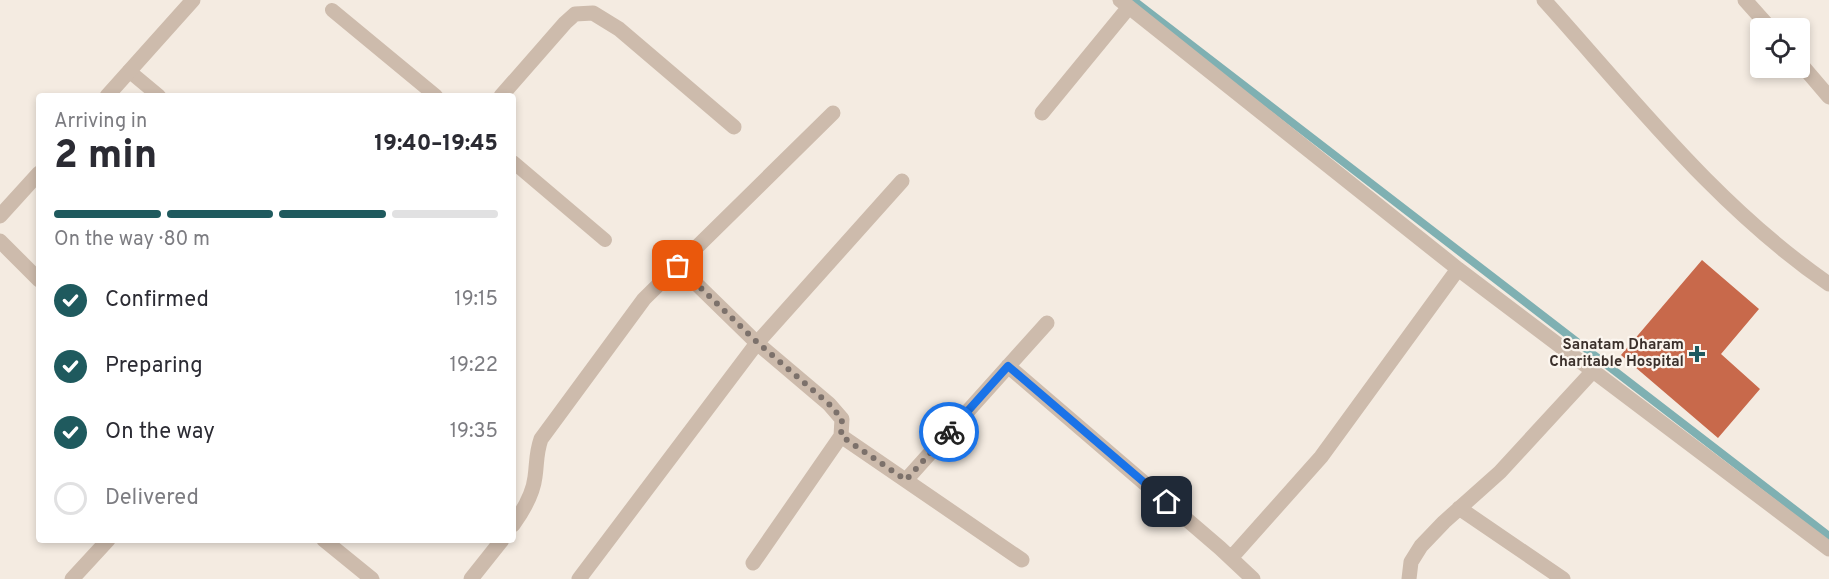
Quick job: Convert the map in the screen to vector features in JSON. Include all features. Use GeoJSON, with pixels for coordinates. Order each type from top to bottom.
{"type":"FeatureCollection","features":[{"type":"Feature","properties":{"kind":"street"},"geometry":{"type":"LineString","coordinates":[[110,93],[193,0]]}},
{"type":"Feature","properties":{"kind":"street"},"geometry":{"type":"LineString","coordinates":[[1544,0],[1727,203],[1785,254],[1829,284]]}},
{"type":"Feature","properties":{"kind":"street"},"geometry":{"type":"LineString","coordinates":[[1745,0],[1761,18]]}},
{"type":"Feature","properties":{"kind":"street"},"geometry":{"type":"LineString","coordinates":[[1042,114],[1125,4],[1458,269],[1829,549]]}},
{"type":"Feature","properties":{"kind":"street"},"geometry":{"type":"LineString","coordinates":[[504,93],[565,23],[575,14],[592,13],[619,29],[734,127]]}},
{"type":"Feature","properties":{"kind":"street"},"geometry":{"type":"LineString","coordinates":[[1810,75],[1829,97]]}},
{"type":"Feature","properties":{"kind":"street"},"geometry":{"type":"LineString","coordinates":[[516,520],[532,491],[536,474],[534,461],[542,439],[644,299],[833,113]]}},
{"type":"Feature","properties":{"kind":"street"},"geometry":{"type":"LineString","coordinates":[[0,216],[36,175]]}},
{"type":"Feature","properties":{"kind":"street"},"geometry":{"type":"LineString","coordinates":[[579,579],[758,343],[902,181]]}},
{"type":"Feature","properties":{"kind":"street"},"geometry":{"type":"LineString","coordinates":[[0,241],[36,277]]}},
{"type":"Feature","properties":{"kind":"street"},"geometry":{"type":"LineString","coordinates":[[678,266],[758,343],[838,413],[844,426],[841,436],[753,563]]}},
{"type":"Feature","properties":{"kind":"street"},"geometry":{"type":"LineString","coordinates":[[1231,558],[1328,448],[1458,269]]}},
{"type":"Feature","properties":{"kind":"street"},"geometry":{"type":"LineString","coordinates":[[906,480],[1047,323]]}},
{"type":"Feature","properties":{"kind":"street"},"geometry":{"type":"LineString","coordinates":[[1008,366],[1253,579]]}},
{"type":"Feature","properties":{"kind":"street"},"geometry":{"type":"LineString","coordinates":[[1409,579],[1411,562],[1421,546],[1500,472],[1593,371]]}},
{"type":"Feature","properties":{"kind":"street"},"geometry":{"type":"LineString","coordinates":[[841,436],[1022,560]]}},
{"type":"Feature","properties":{"kind":"street"},"geometry":{"type":"LineString","coordinates":[[1460,508],[1563,579]]}},
{"type":"Feature","properties":{"kind":"street"},"geometry":{"type":"LineString","coordinates":[[72,579],[105,543]]}},
{"type":"Feature","properties":{"kind":"street"},"geometry":{"type":"LineString","coordinates":[[328,543],[372,579]]}},
{"type":"Feature","properties":{"kind":"street"},"geometry":{"type":"LineString","coordinates":[[471,579],[500,543]]}},
{"type":"Feature","properties":{"kind":"lane"},"geometry":{"type":"LineString","coordinates":[[332,10],[432,93]]}},
{"type":"Feature","properties":{"kind":"lane"},"geometry":{"type":"LineString","coordinates":[[129,71],[155,93]]}},
{"type":"Feature","properties":{"kind":"lane"},"geometry":{"type":"LineString","coordinates":[[516,165],[604,240]]}},
{"type":"Feature","properties":{"kind":"building"},"geometry":{"type":"Polygon","coordinates":[[[1702,260],[1759,309],[1721,354],[1760,389],[1718,438],[1621,355],[1702,260]]]}},
{"type":"Feature","properties":{"kind":"waterway"},"geometry":{"type":"LineString","coordinates":[[1133,0],[1829,536]]}},
{"type":"Feature","properties":{"kind":"way so far"},"geometry":{"type":"LineString","coordinates":[[678,266],[758,343],[838,413],[844,426],[841,436],[906,480],[949,432]]}},
{"type":"Feature","properties":{"kind":"place","name":"Sanatam Dharam Charitable Hospital"},"geometry":{"type":"Point","coordinates":[1697,354]}},
{"type":"Feature","properties":{"kind":"route"},"geometry":{"type":"LineString","coordinates":[[949,432],[1008,366],[1167,502]]}}]}
